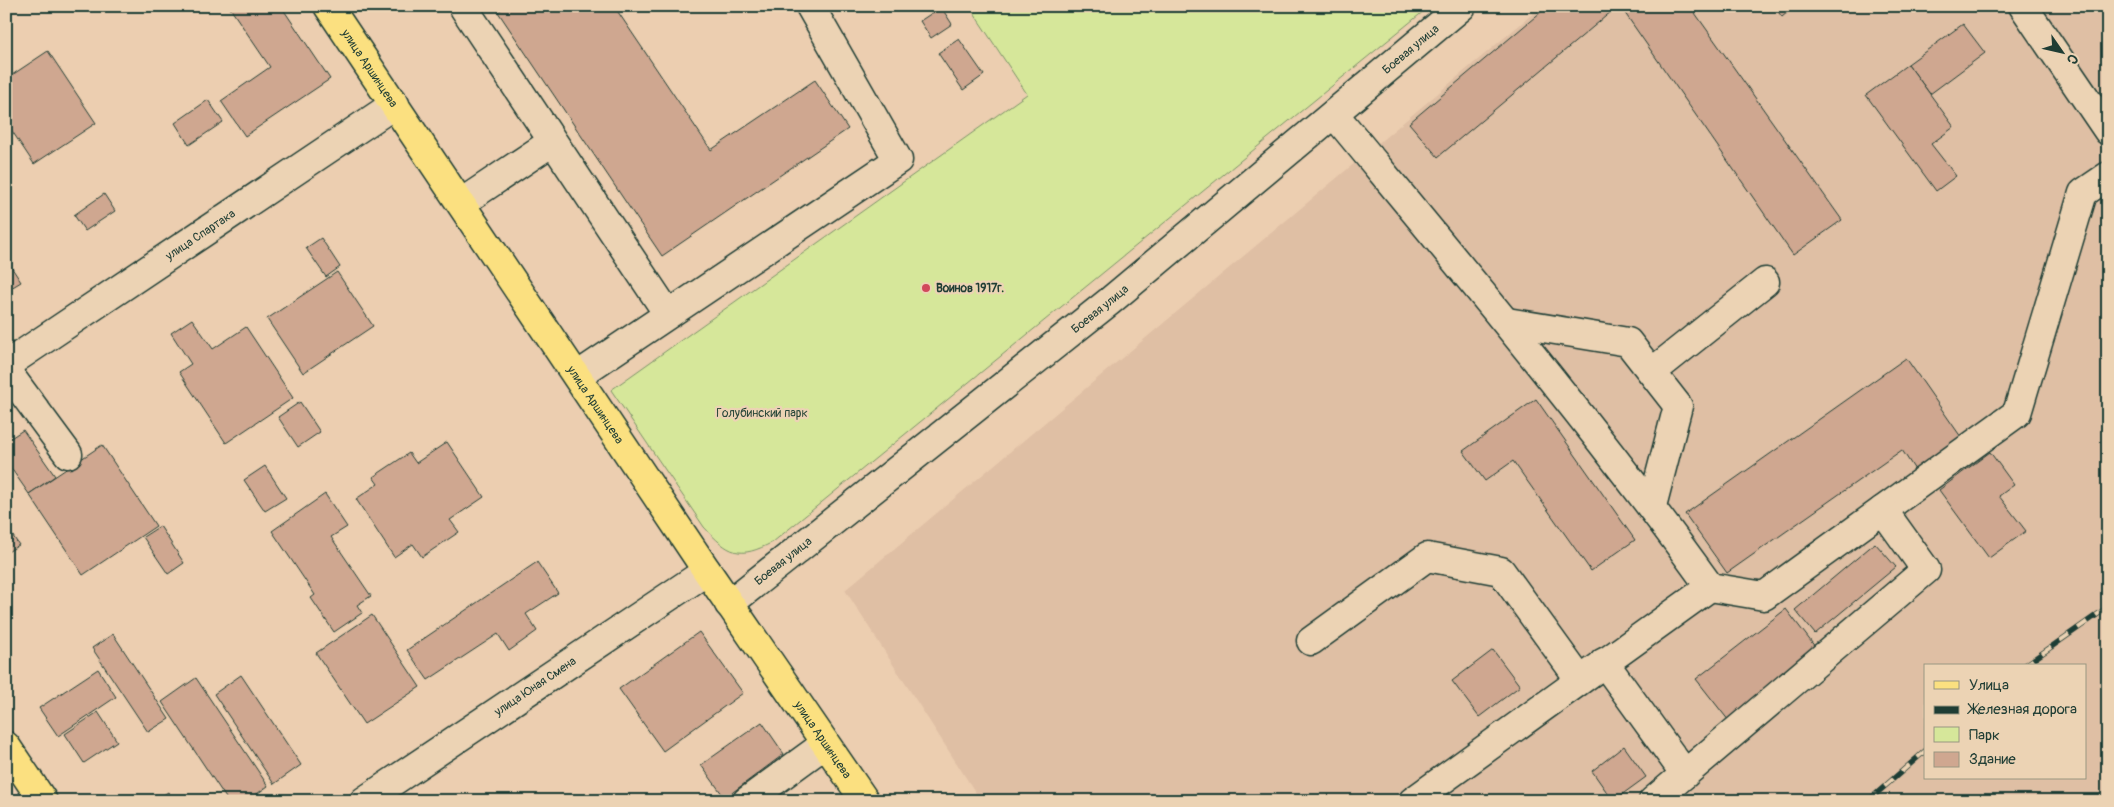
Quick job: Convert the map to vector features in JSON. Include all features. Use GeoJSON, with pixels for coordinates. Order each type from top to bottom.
{"type":"FeatureCollection","features":[{"type":"Feature","properties":{"kind":"main road","name":"улица Аршинцева"},"geometry":{"type":"LineString","coordinates":[[328,6],[729,604],[865,801]]}},
{"type":"Feature","properties":{"kind":"main road"},"geometry":{"type":"LineString","coordinates":[[6,746],[43,801]]}},
{"type":"Feature","properties":{"kind":"street"},"geometry":{"type":"LineString","coordinates":[[467,6],[464,8],[668,314]]}},
{"type":"Feature","properties":{"kind":"street"},"geometry":{"type":"LineString","coordinates":[[577,376],[898,160],[810,6]]}},
{"type":"Feature","properties":{"kind":"street","name":"Боевая улица"},"geometry":{"type":"LineString","coordinates":[[729,604],[1110,301],[1462,6]]}},
{"type":"Feature","properties":{"kind":"street"},"geometry":{"type":"LineString","coordinates":[[2023,6],[2108,131]]}},
{"type":"Feature","properties":{"kind":"street","name":"улица Спартака"},"geometry":{"type":"LineString","coordinates":[[6,364],[395,104]]}},
{"type":"Feature","properties":{"kind":"street"},"geometry":{"type":"LineString","coordinates":[[1334,114],[1506,322],[1652,506],[1710,587]]}},
{"type":"Feature","properties":{"kind":"street"},"geometry":{"type":"LineString","coordinates":[[461,203],[552,142]]}},
{"type":"Feature","properties":{"kind":"street"},"geometry":{"type":"LineString","coordinates":[[1413,801],[1710,587],[1764,596],[2017,413],[2083,193],[2108,176]]}},
{"type":"Feature","properties":{"kind":"street"},"geometry":{"type":"LineString","coordinates":[[1652,372],[1765,282]]}},
{"type":"Feature","properties":{"kind":"street"},"geometry":{"type":"LineString","coordinates":[[1506,322],[1628,342],[1652,372],[1678,406],[1652,506]]}},
{"type":"Feature","properties":{"kind":"street"},"geometry":{"type":"LineString","coordinates":[[6,370],[68,454]]}},
{"type":"Feature","properties":{"kind":"street"},"geometry":{"type":"LineString","coordinates":[[1653,801],[1926,570],[1883,510]]}},
{"type":"Feature","properties":{"kind":"street"},"geometry":{"type":"LineString","coordinates":[[1311,641],[1427,557],[1501,571],[1580,680]]}},
{"type":"Feature","properties":{"kind":"street","name":"улица Юная Смена"},"geometry":{"type":"LineString","coordinates":[[364,801],[707,571]]}},
{"type":"Feature","properties":{"kind":"street"},"geometry":{"type":"LineString","coordinates":[[1604,662],[1685,774]]}},
{"type":"Feature","properties":{"kind":"street"},"geometry":{"type":"LineString","coordinates":[[747,801],[825,744]]}},
{"type":"Feature","properties":{"kind":"shaded area"},"geometry":{"type":"Polygon","coordinates":[[[1542,6],[2108,6],[2108,801],[981,801],[845,590],[1542,6]]]}},
{"type":"Feature","properties":{"kind":"green space","name":"Голубинский парк"},"geometry":{"type":"Polygon","coordinates":[[[969,6],[1430,6],[773,542],[751,551],[735,551],[728,548],[704,527],[611,390],[1027,94],[969,6]]]}},
{"type":"Feature","properties":{"kind":"building"},"geometry":{"type":"Polygon","coordinates":[[[233,6],[281,6],[330,79],[245,136],[221,101],[270,67],[230,8],[233,6]]]}},
{"type":"Feature","properties":{"kind":"building"},"geometry":{"type":"Polygon","coordinates":[[[506,6],[614,6],[711,150],[815,80],[848,129],[662,256],[498,12],[506,6]]]}},
{"type":"Feature","properties":{"kind":"building"},"geometry":{"type":"Polygon","coordinates":[[[1548,6],[1618,6],[1438,157],[1409,123],[1548,6]]]}},
{"type":"Feature","properties":{"kind":"building"},"geometry":{"type":"Polygon","coordinates":[[[1620,6],[1690,6],[1842,220],[1793,255],[1620,6]]]}},
{"type":"Feature","properties":{"kind":"building"},"geometry":{"type":"Polygon","coordinates":[[[1774,6],[1795,6],[1782,17],[1774,6]]]}},
{"type":"Feature","properties":{"kind":"building"},"geometry":{"type":"Polygon","coordinates":[[[941,7],[952,24],[931,38],[920,21],[941,7]]]}},
{"type":"Feature","properties":{"kind":"building"},"geometry":{"type":"Polygon","coordinates":[[[1963,24],[1985,53],[1930,94],[1908,64],[1963,24]]]}},
{"type":"Feature","properties":{"kind":"building"},"geometry":{"type":"Polygon","coordinates":[[[959,39],[984,75],[963,90],[938,53],[959,39]]]}},
{"type":"Feature","properties":{"kind":"building"},"geometry":{"type":"Polygon","coordinates":[[[48,51],[96,123],[34,164],[6,122],[6,79],[48,51]]]}},
{"type":"Feature","properties":{"kind":"building"},"geometry":{"type":"Polygon","coordinates":[[[1908,64],[1954,127],[1931,144],[1956,176],[1936,191],[1866,95],[1908,64]]]}},
{"type":"Feature","properties":{"kind":"building"},"geometry":{"type":"Polygon","coordinates":[[[208,100],[223,122],[189,145],[175,123],[208,100]]]}},
{"type":"Feature","properties":{"kind":"building"},"geometry":{"type":"Polygon","coordinates":[[[104,194],[115,211],[85,231],[74,215],[104,194]]]}},
{"type":"Feature","properties":{"kind":"building"},"geometry":{"type":"Polygon","coordinates":[[[321,238],[340,267],[326,277],[306,248],[321,238]]]}},
{"type":"Feature","properties":{"kind":"building"},"geometry":{"type":"Polygon","coordinates":[[[6,259],[21,282],[6,291],[6,259]]]}},
{"type":"Feature","properties":{"kind":"building"},"geometry":{"type":"Polygon","coordinates":[[[337,272],[373,326],[303,373],[267,319],[337,272]]]}},
{"type":"Feature","properties":{"kind":"building"},"geometry":{"type":"Polygon","coordinates":[[[192,319],[213,349],[246,327],[293,398],[226,443],[179,372],[191,364],[171,333],[192,319]]]}},
{"type":"Feature","properties":{"kind":"building"},"geometry":{"type":"Polygon","coordinates":[[[1906,358],[1961,437],[1915,470],[1902,450],[1727,573],[1685,514],[1906,358]]]}},
{"type":"Feature","properties":{"kind":"building"},"geometry":{"type":"Polygon","coordinates":[[[1536,399],[1635,540],[1591,571],[1513,461],[1485,481],[1463,451],[1536,399]]]}},
{"type":"Feature","properties":{"kind":"building"},"geometry":{"type":"Polygon","coordinates":[[[300,402],[320,432],[298,447],[278,417],[300,402]]]}},
{"type":"Feature","properties":{"kind":"building"},"geometry":{"type":"Polygon","coordinates":[[[23,430],[55,476],[29,494],[6,461],[6,441],[23,430]]]}},
{"type":"Feature","properties":{"kind":"building"},"geometry":{"type":"Polygon","coordinates":[[[447,442],[484,497],[450,520],[459,532],[422,557],[413,544],[394,557],[356,499],[378,484],[373,477],[409,453],[416,463],[447,442]]]}},
{"type":"Feature","properties":{"kind":"building"},"geometry":{"type":"Polygon","coordinates":[[[102,445],[156,526],[83,575],[29,494],[102,445]]]}},
{"type":"Feature","properties":{"kind":"building"},"geometry":{"type":"Polygon","coordinates":[[[1990,452],[2014,485],[1999,496],[2026,531],[1989,558],[1939,490],[1990,452]]]}},
{"type":"Feature","properties":{"kind":"building"},"geometry":{"type":"Polygon","coordinates":[[[265,466],[286,498],[265,511],[244,480],[265,466]]]}},
{"type":"Feature","properties":{"kind":"building"},"geometry":{"type":"Polygon","coordinates":[[[325,494],[347,527],[331,537],[371,596],[357,605],[362,613],[334,632],[311,598],[315,595],[272,531],[325,494]]]}},
{"type":"Feature","properties":{"kind":"building"},"geometry":{"type":"Polygon","coordinates":[[[6,526],[19,545],[6,553],[6,526]]]}},
{"type":"Feature","properties":{"kind":"building"},"geometry":{"type":"Polygon","coordinates":[[[160,526],[184,563],[168,574],[143,537],[160,526]]]}},
{"type":"Feature","properties":{"kind":"building"},"geometry":{"type":"Polygon","coordinates":[[[1875,543],[1896,567],[1815,634],[1795,610],[1875,543]]]}},
{"type":"Feature","properties":{"kind":"building"},"geometry":{"type":"Polygon","coordinates":[[[537,562],[558,593],[526,614],[537,631],[509,651],[498,634],[428,680],[407,650],[537,562]]]}},
{"type":"Feature","properties":{"kind":"building"},"geometry":{"type":"Polygon","coordinates":[[[1786,609],[1819,652],[1729,721],[1696,679],[1786,609]]]}},
{"type":"Feature","properties":{"kind":"building"},"geometry":{"type":"Polygon","coordinates":[[[372,615],[420,687],[364,724],[316,653],[372,615]]]}},
{"type":"Feature","properties":{"kind":"building"},"geometry":{"type":"Polygon","coordinates":[[[699,632],[743,693],[663,751],[619,689],[699,632]]]}},
{"type":"Feature","properties":{"kind":"building"},"geometry":{"type":"Polygon","coordinates":[[[113,634],[169,719],[148,732],[92,648],[113,634]]]}},
{"type":"Feature","properties":{"kind":"building"},"geometry":{"type":"Polygon","coordinates":[[[1493,650],[1520,686],[1479,717],[1452,681],[1493,650]]]}},
{"type":"Feature","properties":{"kind":"building"},"geometry":{"type":"Polygon","coordinates":[[[98,669],[116,697],[58,736],[39,708],[98,669]]]}},
{"type":"Feature","properties":{"kind":"building"},"geometry":{"type":"Polygon","coordinates":[[[241,675],[301,765],[274,784],[214,694],[241,675]]]}},
{"type":"Feature","properties":{"kind":"building"},"geometry":{"type":"Polygon","coordinates":[[[196,678],[268,786],[247,801],[228,801],[162,702],[196,678]]]}},
{"type":"Feature","properties":{"kind":"building"},"geometry":{"type":"Polygon","coordinates":[[[98,712],[117,741],[84,763],[65,734],[98,712]]]}},
{"type":"Feature","properties":{"kind":"building"},"geometry":{"type":"Polygon","coordinates":[[[762,722],[784,754],[725,798],[701,765],[762,722]]]}},
{"type":"Feature","properties":{"kind":"building"},"geometry":{"type":"Polygon","coordinates":[[[1624,746],[1646,777],[1613,801],[1592,771],[1624,746]]]}},
{"type":"Feature","properties":{"kind":"building"},"geometry":{"type":"Polygon","coordinates":[[[168,792],[174,801],[154,801],[168,792]]]}},
{"type":"Feature","properties":{"kind":"railway"},"geometry":{"type":"LineString","coordinates":[[2027,664],[2108,607]]}},
{"type":"Feature","properties":{"kind":"railway"},"geometry":{"type":"LineString","coordinates":[[1868,801],[1924,752]]}},
{"type":"Feature","properties":{"kind":"place","name":"Воинов 1917г."},"geometry":{"type":"Point","coordinates":[926,288]}}]}
